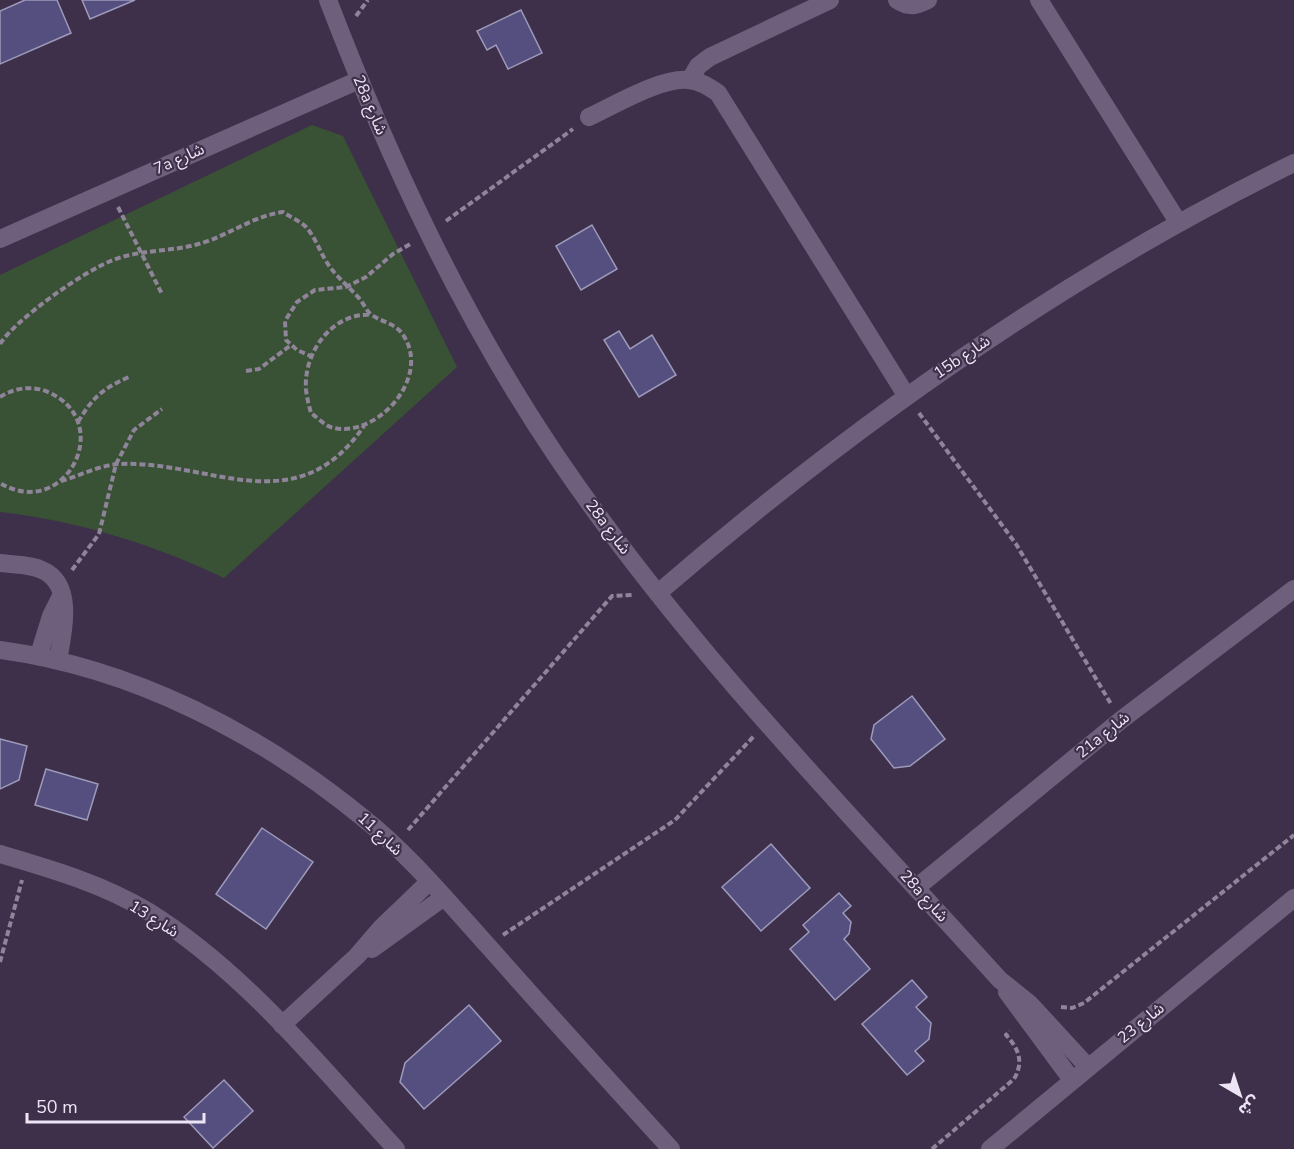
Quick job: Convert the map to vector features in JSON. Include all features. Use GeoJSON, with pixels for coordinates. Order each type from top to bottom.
{"type":"FeatureCollection","features":[{"type":"Feature","properties":{"kind":"street","name":"28a شارع"},"geometry":{"type":"LineString","coordinates":[[328,0],[359,81],[428,234],[510,384],[556,456],[658,593],[766,722],[1030,1014],[1088,1066]]}},
{"type":"Feature","properties":{"kind":"street"},"geometry":{"type":"LineString","coordinates":[[690,80],[698,66],[710,57],[830,0]]}},
{"type":"Feature","properties":{"kind":"street"},"geometry":{"type":"LineString","coordinates":[[897,0],[905,5],[915,6],[928,0]]}},
{"type":"Feature","properties":{"kind":"street"},"geometry":{"type":"LineString","coordinates":[[1039,0],[1179,222]]}},
{"type":"Feature","properties":{"kind":"street"},"geometry":{"type":"LineString","coordinates":[[589,117],[674,80],[690,80],[705,84],[718,93],[906,395]]}},
{"type":"Feature","properties":{"kind":"street","name":"7a شارع"},"geometry":{"type":"LineString","coordinates":[[0,239],[109,189],[359,81]]}},
{"type":"Feature","properties":{"kind":"street","name":"15b شارع"},"geometry":{"type":"LineString","coordinates":[[658,593],[803,472],[906,395],[1076,283],[1179,222],[1294,163]]}},
{"type":"Feature","properties":{"kind":"street"},"geometry":{"type":"LineString","coordinates":[[0,564],[43,570],[54,579],[60,592],[65,618],[58,660]]}},
{"type":"Feature","properties":{"kind":"street","name":"21a شارع"},"geometry":{"type":"LineString","coordinates":[[916,888],[1121,720],[1294,589]]}},
{"type":"Feature","properties":{"kind":"street"},"geometry":{"type":"LineString","coordinates":[[39,655],[60,592]]}},
{"type":"Feature","properties":{"kind":"street","name":"شارع 11"},"geometry":{"type":"LineString","coordinates":[[0,650],[39,655],[141,687],[220,722],[295,766],[364,818],[394,846],[444,897],[671,1149]]}},
{"type":"Feature","properties":{"kind":"street","name":"شارع 13"},"geometry":{"type":"LineString","coordinates":[[0,854],[69,874],[148,912],[219,963],[282,1025],[396,1149]]}},
{"type":"Feature","properties":{"kind":"street"},"geometry":{"type":"LineString","coordinates":[[282,1025],[357,956],[382,927],[429,882]]}},
{"type":"Feature","properties":{"kind":"street"},"geometry":{"type":"LineString","coordinates":[[357,956],[381,944],[444,897]]}},
{"type":"Feature","properties":{"kind":"street","name":"شارع 23"},"geometry":{"type":"LineString","coordinates":[[990,1149],[1294,898]]}},
{"type":"Feature","properties":{"kind":"street","name":"28a شارع"},"geometry":{"type":"LineString","coordinates":[[1030,1014],[1072,1080]]}},
{"type":"Feature","properties":{"kind":"path"},"geometry":{"type":"LineString","coordinates":[[109,189],[162,294]]}},
{"type":"Feature","properties":{"kind":"path"},"geometry":{"type":"LineString","coordinates":[[0,344],[45,302],[112,260],[140,253],[201,244],[263,215],[283,212],[306,227],[329,266],[346,287],[359,297],[371,315]]}},
{"type":"Feature","properties":{"kind":"path"},"geometry":{"type":"LineString","coordinates":[[355,314],[371,315],[389,321],[405,338],[410,358],[407,381],[394,404],[378,419],[356,429],[332,428],[311,413],[306,389],[309,365],[320,342],[337,322],[355,314]]}},
{"type":"Feature","properties":{"kind":"path"},"geometry":{"type":"LineString","coordinates":[[246,370],[258,369],[291,345]]}},
{"type":"Feature","properties":{"kind":"path"},"geometry":{"type":"LineString","coordinates":[[78,422],[90,402],[106,387],[129,377]]}},
{"type":"Feature","properties":{"kind":"path"},"geometry":{"type":"LineString","coordinates":[[0,397],[25,388],[42,389],[64,402],[78,422],[81,438],[79,454],[72,469],[61,481]]}},
{"type":"Feature","properties":{"kind":"path"},"geometry":{"type":"LineString","coordinates":[[906,395],[1016,544],[1121,720]]}},
{"type":"Feature","properties":{"kind":"path"},"geometry":{"type":"LineString","coordinates":[[60,592],[99,534],[116,464],[134,430],[162,409]]}},
{"type":"Feature","properties":{"kind":"path"},"geometry":{"type":"LineString","coordinates":[[0,483],[9,489],[27,492],[45,489],[61,481],[116,464],[157,465],[178,471],[267,483],[293,478],[325,464],[350,447],[364,425]]}},
{"type":"Feature","properties":{"kind":"path"},"geometry":{"type":"LineString","coordinates":[[394,846],[612,596],[658,593]]}},
{"type":"Feature","properties":{"kind":"path"},"geometry":{"type":"LineString","coordinates":[[487,946],[675,820],[766,722]]}},
{"type":"Feature","properties":{"kind":"path"},"geometry":{"type":"LineString","coordinates":[[932,1149],[1014,1080],[1020,1064],[1019,1054],[1005,1035],[1048,1000],[1064,1008],[1084,1003],[1294,835]]}},
{"type":"Feature","properties":{"kind":"path"},"geometry":{"type":"LineString","coordinates":[[0,962],[27,862]]}},
{"type":"Feature","properties":{"kind":"green space"},"geometry":{"type":"Polygon","coordinates":[[[312,125],[343,136],[457,367],[224,578],[170,555],[115,536],[58,521],[0,512],[0,275],[312,125]]]}},
{"type":"Feature","properties":{"kind":"building"},"geometry":{"type":"Polygon","coordinates":[[[25,0],[57,0],[71,33],[0,64],[0,11],[25,0]]]}},
{"type":"Feature","properties":{"kind":"building"},"geometry":{"type":"Polygon","coordinates":[[[82,0],[135,0],[90,19],[82,0]]]}},
{"type":"Feature","properties":{"kind":"building"},"geometry":{"type":"Polygon","coordinates":[[[521,10],[542,53],[508,69],[496,45],[487,50],[477,31],[521,10]]]}},
{"type":"Feature","properties":{"kind":"building"},"geometry":{"type":"Polygon","coordinates":[[[592,225],[617,269],[581,290],[556,246],[592,225]]]}},
{"type":"Feature","properties":{"kind":"building"},"geometry":{"type":"Polygon","coordinates":[[[619,331],[630,349],[652,335],[676,375],[639,397],[604,340],[619,331]]]}},
{"type":"Feature","properties":{"kind":"building"},"geometry":{"type":"Polygon","coordinates":[[[912,696],[945,739],[910,766],[894,768],[871,739],[874,725],[912,696]]]}},
{"type":"Feature","properties":{"kind":"building"},"geometry":{"type":"Polygon","coordinates":[[[0,739],[27,746],[19,780],[0,789],[0,739]]]}},
{"type":"Feature","properties":{"kind":"building"},"geometry":{"type":"Polygon","coordinates":[[[46,769],[98,784],[87,820],[35,805],[46,769]]]}},
{"type":"Feature","properties":{"kind":"building"},"geometry":{"type":"Polygon","coordinates":[[[262,828],[313,862],[266,929],[216,894],[262,828]]]}},
{"type":"Feature","properties":{"kind":"building"},"geometry":{"type":"Polygon","coordinates":[[[771,844],[810,888],[761,931],[722,887],[771,844]]]}},
{"type":"Feature","properties":{"kind":"building"},"geometry":{"type":"Polygon","coordinates":[[[839,893],[851,906],[843,913],[851,922],[849,934],[844,939],[870,969],[835,1000],[790,949],[809,932],[803,925],[839,893]]]}},
{"type":"Feature","properties":{"kind":"building"},"geometry":{"type":"Polygon","coordinates":[[[912,980],[927,997],[916,1007],[931,1023],[929,1039],[915,1051],[924,1061],[907,1075],[862,1024],[912,980]]]}},
{"type":"Feature","properties":{"kind":"building"},"geometry":{"type":"Polygon","coordinates":[[[469,1005],[501,1041],[424,1109],[400,1082],[405,1063],[469,1005]]]}},
{"type":"Feature","properties":{"kind":"building"},"geometry":{"type":"Polygon","coordinates":[[[224,1080],[253,1111],[213,1148],[184,1117],[224,1080]]]}}]}
